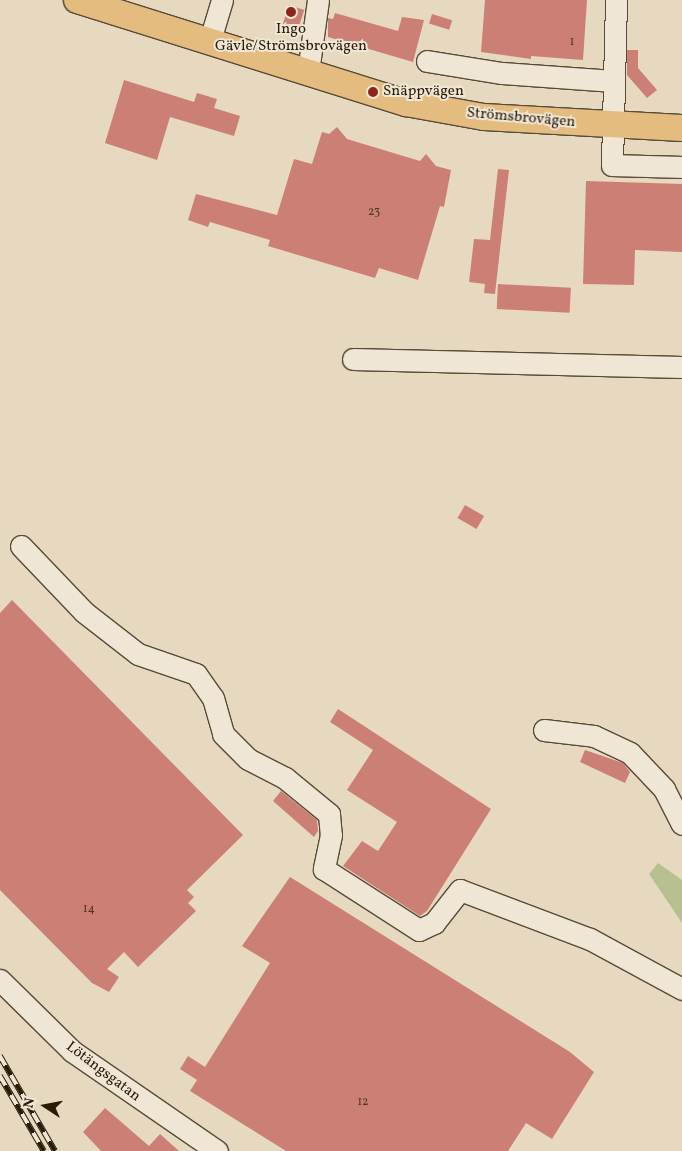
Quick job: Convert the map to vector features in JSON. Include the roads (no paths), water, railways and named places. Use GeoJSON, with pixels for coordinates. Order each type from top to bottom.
{"type":"FeatureCollection","features":[{"type":"Feature","properties":{"kind":"main road","name":"Strömsbrovägen"},"geometry":{"type":"LineString","coordinates":[[77,0],[210,40],[406,103],[484,117],[682,128]]}},
{"type":"Feature","properties":{"kind":"street"},"geometry":{"type":"LineString","coordinates":[[210,40],[222,0]]}},
{"type":"Feature","properties":{"kind":"street"},"geometry":{"type":"LineString","coordinates":[[308,72],[318,0]]}},
{"type":"Feature","properties":{"kind":"street"},"geometry":{"type":"LineString","coordinates":[[616,0],[612,165],[682,167]]}},
{"type":"Feature","properties":{"kind":"street"},"geometry":{"type":"LineString","coordinates":[[427,61],[502,73],[614,81]]}},
{"type":"Feature","properties":{"kind":"street"},"geometry":{"type":"LineString","coordinates":[[354,359],[682,367]]}},
{"type":"Feature","properties":{"kind":"street"},"geometry":{"type":"LineString","coordinates":[[21,546],[84,612],[138,654],[196,674],[213,698],[223,734],[248,758],[285,778],[329,814],[331,835],[324,869],[419,930],[434,923],[460,890],[590,940],[682,989]]}},
{"type":"Feature","properties":{"kind":"street"},"geometry":{"type":"LineString","coordinates":[[544,730],[594,736],[630,753],[664,789],[682,824]]}},
{"type":"Feature","properties":{"kind":"street","name":"Lötängsgatan"},"geometry":{"type":"LineString","coordinates":[[0,980],[72,1050],[217,1151]]}},
{"type":"Feature","properties":{"kind":"railway"},"geometry":{"type":"LineString","coordinates":[[0,1056],[55,1151]]}},
{"type":"Feature","properties":{"kind":"railway"},"geometry":{"type":"LineString","coordinates":[[0,1076],[44,1151]]}},
{"type":"Feature","properties":{"kind":"place","name":"Ingo Gävle/Strömsbrovägen"},"geometry":{"type":"Point","coordinates":[291,12]}},
{"type":"Feature","properties":{"kind":"place","name":"Snäppvägen"},"geometry":{"type":"Point","coordinates":[373,92]}}]}
